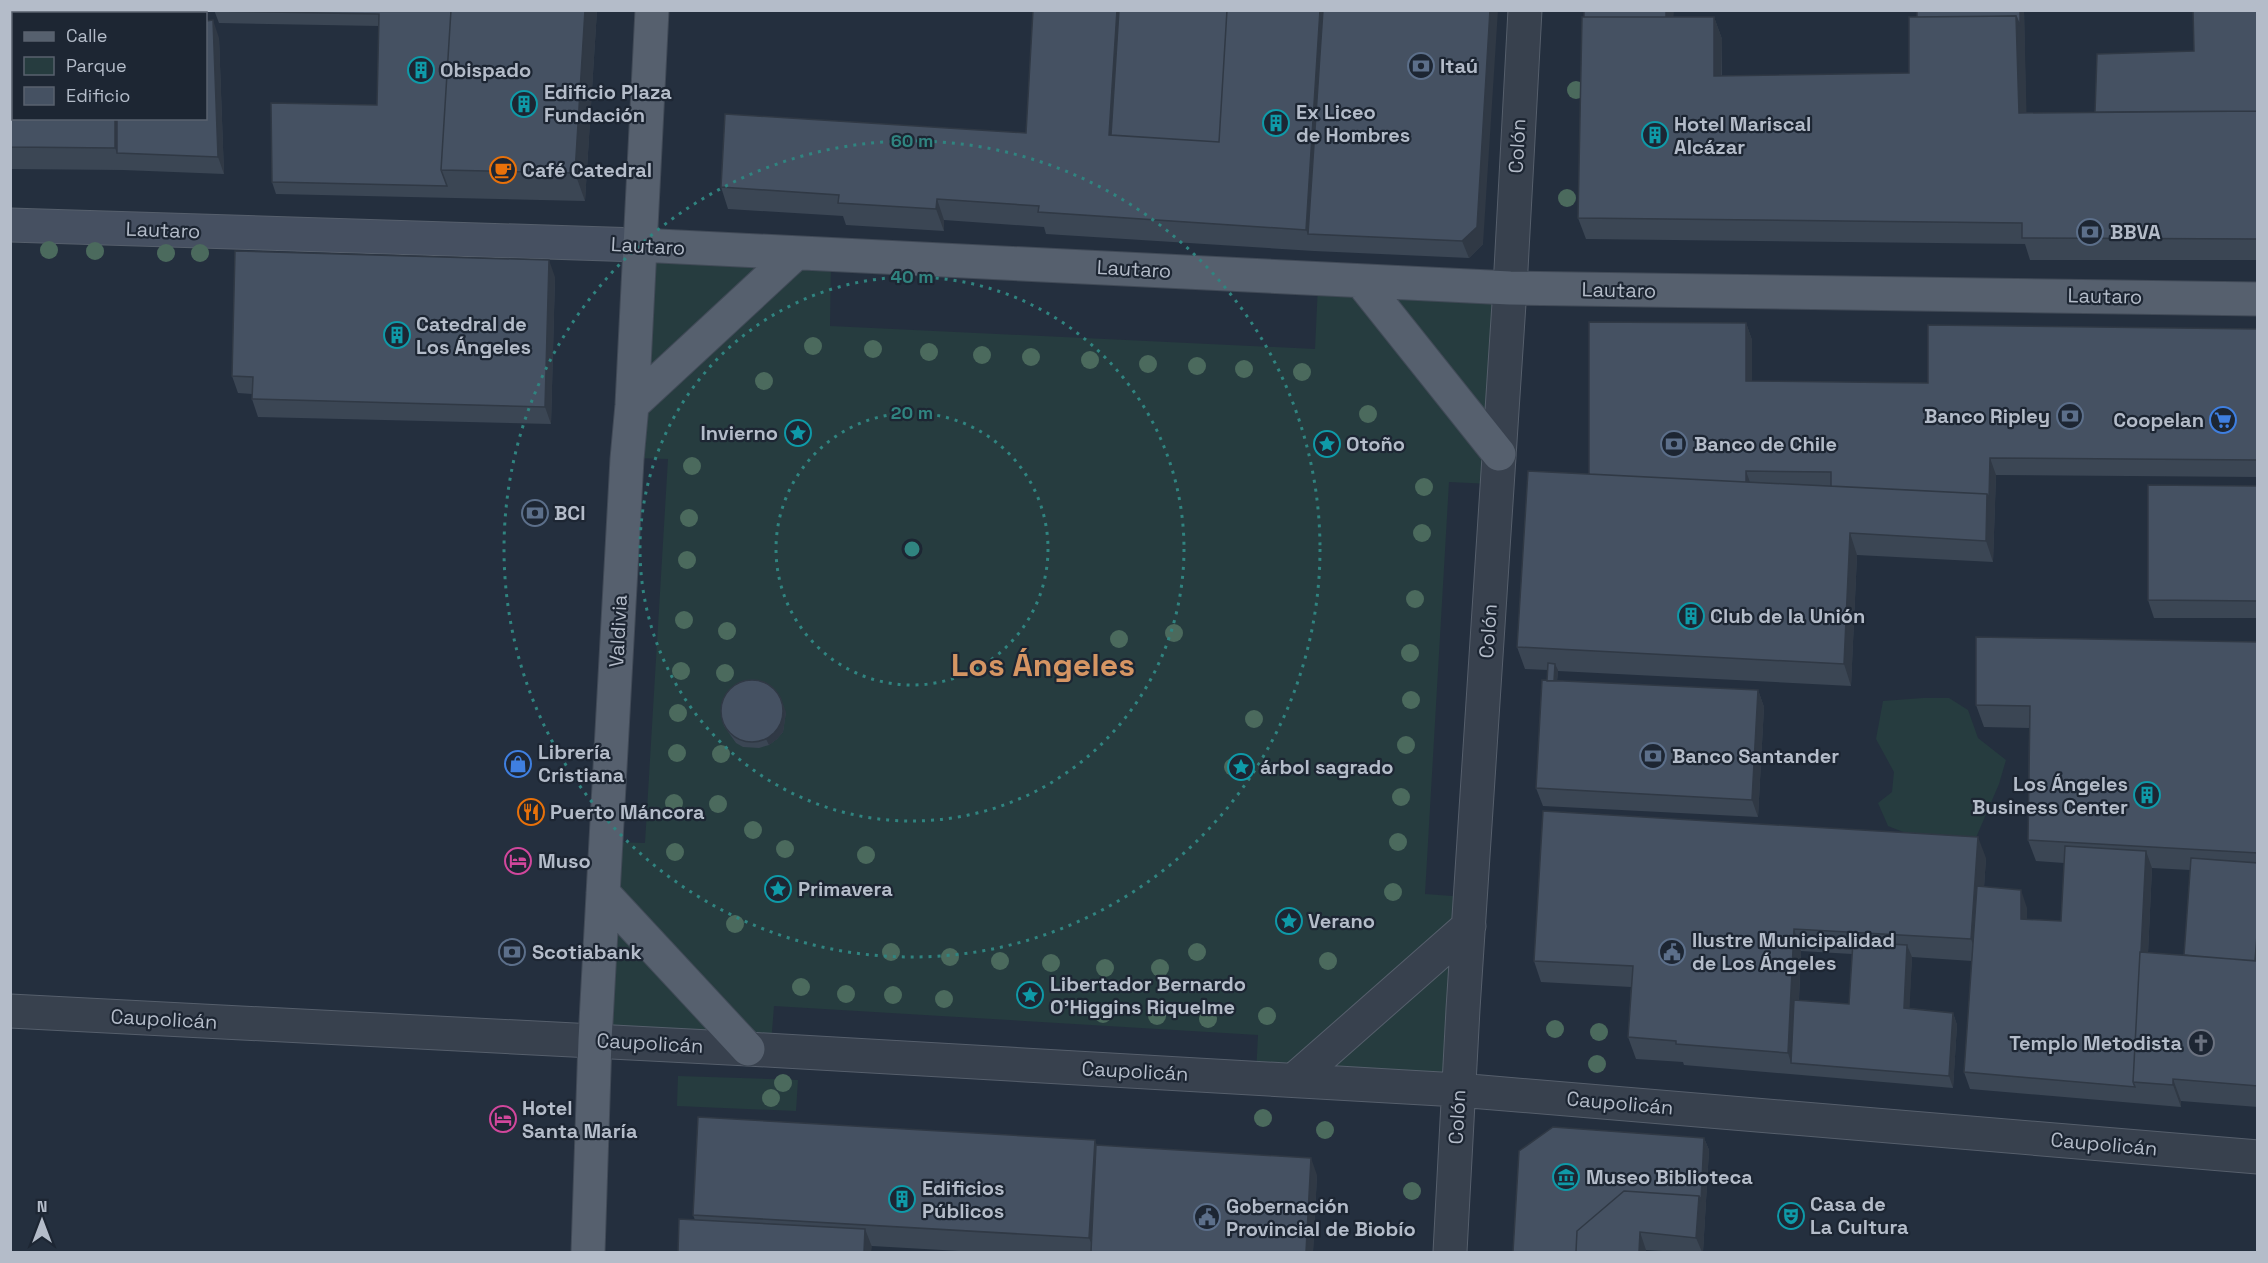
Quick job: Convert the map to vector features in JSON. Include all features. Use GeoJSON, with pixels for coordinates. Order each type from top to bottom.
{"type":"FeatureCollection","features":[{"type":"Feature","properties":{"kind":"main road","name":"Valdivia"},"geometry":{"type":"LineString","coordinates":[[588,1252],[595,1040],[627,459],[632,405],[652,10]]}},
{"type":"Feature","properties":{"kind":"main road","name":"Lautaro"},"geometry":{"type":"LineString","coordinates":[[10,225],[639,245],[1510,288],[2258,299]]}},
{"type":"Feature","properties":{"kind":"main road"},"geometry":{"type":"LineString","coordinates":[[632,405],[796,253]]}},
{"type":"Feature","properties":{"kind":"main road"},"geometry":{"type":"LineString","coordinates":[[1361,281],[1499,454]]}},
{"type":"Feature","properties":{"kind":"main road"},"geometry":{"type":"LineString","coordinates":[[603,893],[748,1049]]}},
{"type":"Feature","properties":{"kind":"street","name":"Colón"},"geometry":{"type":"LineString","coordinates":[[1450,1252],[1525,10]]}},
{"type":"Feature","properties":{"kind":"street"},"geometry":{"type":"LineString","coordinates":[[1294,1080],[1469,926]]}},
{"type":"Feature","properties":{"kind":"street","name":"Caupolicán"},"geometry":{"type":"LineString","coordinates":[[10,1011],[595,1040],[1458,1090],[2258,1157]]}},
{"type":"Feature","properties":{"kind":"green space"},"geometry":{"type":"Polygon","coordinates":[[[645,251],[831,259],[830,326],[1315,349],[1318,285],[1504,293],[1491,484],[1449,482],[1425,894],[1466,897],[1453,1083],[1256,1074],[1258,1035],[774,1006],[771,1044],[602,1035],[612,842],[645,843],[668,459],[635,458],[645,251]]]}},
{"type":"Feature","properties":{"kind":"green space"},"geometry":{"type":"Polygon","coordinates":[[[1949,698],[1968,710],[1978,738],[2006,760],[1999,784],[1975,840],[1916,837],[1888,826],[1878,803],[1892,792],[1894,772],[1876,739],[1883,701],[1949,698]]]}},
{"type":"Feature","properties":{"kind":"green space"},"geometry":{"type":"Polygon","coordinates":[[[678,1076],[798,1080],[796,1111],[677,1106],[678,1076]]]}},
{"type":"Feature","properties":{"kind":"building"},"geometry":{"type":"Polygon","coordinates":[[[15,10],[116,10],[116,12],[15,12],[15,10]]]}},
{"type":"Feature","properties":{"kind":"building","name":"Obispado"},"geometry":{"type":"Polygon","coordinates":[[[214,10],[451,10],[441,170],[447,186],[272,182],[271,103],[377,105],[379,14],[214,10]]]}},
{"type":"Feature","properties":{"kind":"building","name":"Edificio Plaza Fundación"},"geometry":{"type":"Polygon","coordinates":[[[451,10],[585,10],[575,173],[441,170],[451,10]]]}},
{"type":"Feature","properties":{"kind":"building","name":"Ex Liceo de Hombres"},"geometry":{"type":"Polygon","coordinates":[[[1033,10],[1117,10],[1109,135],[1219,142],[1227,10],[1320,10],[1306,230],[1038,212],[1039,206],[937,199],[936,209],[838,203],[839,195],[721,187],[725,114],[1026,133],[1033,10]]]}},
{"type":"Feature","properties":{"kind":"building"},"geometry":{"type":"Polygon","coordinates":[[[1119,10],[1227,10],[1219,142],[1111,135],[1119,10]]]}},
{"type":"Feature","properties":{"kind":"building"},"geometry":{"type":"Polygon","coordinates":[[[1323,10],[1490,10],[1477,227],[1462,241],[1308,234],[1323,10]]]}},
{"type":"Feature","properties":{"kind":"building"},"geometry":{"type":"Polygon","coordinates":[[[1584,10],[1666,10],[1666,17],[1584,17],[1584,10]]]}},
{"type":"Feature","properties":{"kind":"building"},"geometry":{"type":"Polygon","coordinates":[[[1917,10],[2020,10],[2020,26],[2016,16],[1917,17],[1917,10]]]}},
{"type":"Feature","properties":{"kind":"building"},"geometry":{"type":"Polygon","coordinates":[[[2193,10],[2258,10],[2258,111],[2095,112],[2097,54],[2194,51],[2193,10]]]}},
{"type":"Feature","properties":{"kind":"building"},"geometry":{"type":"Polygon","coordinates":[[[2016,16],[2019,113],[2258,111],[2258,239],[2022,238],[2022,223],[1578,218],[1582,17],[1714,17],[1714,76],[1909,73],[1909,17],[2016,16]]]}},
{"type":"Feature","properties":{"kind":"building"},"geometry":{"type":"Polygon","coordinates":[[[10,20],[12,20],[12,120],[115,120],[115,148],[10,147],[10,20]]]}},
{"type":"Feature","properties":{"kind":"building"},"geometry":{"type":"Polygon","coordinates":[[[213,20],[218,157],[117,153],[117,120],[207,120],[207,21],[213,20]]]}},
{"type":"Feature","properties":{"kind":"building","name":"Catedral de Los Ángeles"},"geometry":{"type":"Polygon","coordinates":[[[235,251],[549,260],[545,407],[252,399],[253,377],[232,376],[235,251]]]}},
{"type":"Feature","properties":{"kind":"building"},"geometry":{"type":"Polygon","coordinates":[[[1589,322],[1746,323],[1746,381],[1928,383],[1928,325],[2258,329],[2258,460],[1990,458],[1989,498],[1987,494],[1831,486],[1831,472],[1746,471],[1746,482],[1589,474],[1589,322]]]}},
{"type":"Feature","properties":{"kind":"building","name":"Club de la Unión"},"geometry":{"type":"Polygon","coordinates":[[[1528,471],[1987,494],[1986,541],[1850,533],[1844,664],[1517,647],[1528,471]]]}},
{"type":"Feature","properties":{"kind":"building"},"geometry":{"type":"Polygon","coordinates":[[[2148,485],[2258,486],[2258,601],[2148,600],[2148,485]]]}},
{"type":"Feature","properties":{"kind":"building","name":"Los Ángeles Business Center"},"geometry":{"type":"Polygon","coordinates":[[[1976,637],[2258,642],[2258,853],[2028,840],[2030,706],[1976,705],[1976,637]]]}},
{"type":"Feature","properties":{"kind":"building"},"geometry":{"type":"Polygon","coordinates":[[[1548,663],[1555,664],[1554,681],[1547,681],[1548,663]]]}},
{"type":"Feature","properties":{"kind":"building"},"geometry":{"type":"Polygon","coordinates":[[[752,680],[764,682],[774,689],[781,699],[783,711],[781,723],[774,733],[764,740],[752,742],[740,740],[730,733],[723,723],[721,711],[723,699],[730,689],[740,682],[752,680]]]}},
{"type":"Feature","properties":{"kind":"building","name":"Banco Santander"},"geometry":{"type":"Polygon","coordinates":[[[1542,680],[1758,690],[1752,800],[1536,788],[1542,680]]]}},
{"type":"Feature","properties":{"kind":"building","name":"Ilustre Municipalidad de Los Ángeles"},"geometry":{"type":"Polygon","coordinates":[[[1543,811],[1978,837],[1971,939],[1794,929],[1788,1053],[1676,1044],[1676,1041],[1628,1037],[1633,966],[1534,961],[1543,811]]]}},
{"type":"Feature","properties":{"kind":"building"},"geometry":{"type":"Polygon","coordinates":[[[2065,846],[2146,851],[2133,1082],[2135,1087],[1964,1072],[1977,886],[2021,890],[2021,919],[2061,921],[2065,846]]]}},
{"type":"Feature","properties":{"kind":"building"},"geometry":{"type":"Polygon","coordinates":[[[2191,858],[2258,863],[2258,922],[2255,961],[2184,955],[2191,858]]]}},
{"type":"Feature","properties":{"kind":"building"},"geometry":{"type":"Polygon","coordinates":[[[1853,942],[1907,945],[1904,1008],[1953,1013],[1949,1076],[1791,1063],[1794,1000],[1849,1004],[1853,942]]]}},
{"type":"Feature","properties":{"kind":"building","name":"Templo Metodista"},"geometry":{"type":"Polygon","coordinates":[[[2140,952],[2258,961],[2258,1086],[2173,1079],[2173,1085],[2133,1082],[2140,952]]]}},
{"type":"Feature","properties":{"kind":"building","name":"Edificios Públicos"},"geometry":{"type":"Polygon","coordinates":[[[698,1117],[1095,1140],[1089,1238],[693,1215],[698,1117]]]}},
{"type":"Feature","properties":{"kind":"building"},"geometry":{"type":"Polygon","coordinates":[[[1553,1127],[1704,1138],[1701,1201],[1699,1196],[1624,1191],[1577,1231],[1576,1252],[1513,1252],[1519,1151],[1553,1127]]]}},
{"type":"Feature","properties":{"kind":"building"},"geometry":{"type":"Polygon","coordinates":[[[1096,1145],[1311,1158],[1306,1252],[1091,1252],[1096,1145]]]}},
{"type":"Feature","properties":{"kind":"building"},"geometry":{"type":"Polygon","coordinates":[[[1624,1191],[1699,1196],[1696,1238],[1640,1232],[1639,1252],[1576,1252],[1577,1231],[1624,1191]]]}},
{"type":"Feature","properties":{"kind":"building"},"geometry":{"type":"Polygon","coordinates":[[[679,1219],[865,1229],[864,1252],[678,1252],[679,1219]]]}},
{"type":"Feature","properties":{"kind":"place","name":"Itaú"},"geometry":{"type":"Point","coordinates":[1421,66]}},
{"type":"Feature","properties":{"kind":"place","name":"Obispado"},"geometry":{"type":"Point","coordinates":[421,70]}},
{"type":"Feature","properties":{"kind":"place","name":"Edificio Plaza Fundación"},"geometry":{"type":"Point","coordinates":[524,104]}},
{"type":"Feature","properties":{"kind":"place","name":"Ex Liceo de Hombres"},"geometry":{"type":"Point","coordinates":[1276,123]}},
{"type":"Feature","properties":{"kind":"place","name":"Hotel Mariscal Alcázar"},"geometry":{"type":"Point","coordinates":[1655,135]}},
{"type":"Feature","properties":{"kind":"place","name":"Café Catedral"},"geometry":{"type":"Point","coordinates":[503,170]}},
{"type":"Feature","properties":{"kind":"place","name":"BBVA"},"geometry":{"type":"Point","coordinates":[2090,232]}},
{"type":"Feature","properties":{"kind":"place","name":"Catedral de Los Ángeles"},"geometry":{"type":"Point","coordinates":[397,335]}},
{"type":"Feature","properties":{"kind":"place","name":"Banco Ripley"},"geometry":{"type":"Point","coordinates":[2070,416]}},
{"type":"Feature","properties":{"kind":"place","name":"Coopelan"},"geometry":{"type":"Point","coordinates":[2223,420]}},
{"type":"Feature","properties":{"kind":"place","name":"Invierno"},"geometry":{"type":"Point","coordinates":[798,433]}},
{"type":"Feature","properties":{"kind":"place","name":"Otoño"},"geometry":{"type":"Point","coordinates":[1327,444]}},
{"type":"Feature","properties":{"kind":"place","name":"Banco de Chile"},"geometry":{"type":"Point","coordinates":[1674,444]}},
{"type":"Feature","properties":{"kind":"place","name":"BCI"},"geometry":{"type":"Point","coordinates":[535,513]}},
{"type":"Feature","properties":{"kind":"place","name":"Club de la Unión"},"geometry":{"type":"Point","coordinates":[1691,616]}},
{"type":"Feature","properties":{"kind":"place","name":"Banco Santander"},"geometry":{"type":"Point","coordinates":[1653,756]}},
{"type":"Feature","properties":{"kind":"place","name":"Librería Cristiana"},"geometry":{"type":"Point","coordinates":[518,764]}},
{"type":"Feature","properties":{"kind":"place","name":"árbol sagrado"},"geometry":{"type":"Point","coordinates":[1241,767]}},
{"type":"Feature","properties":{"kind":"place","name":"Los Ángeles Business Center"},"geometry":{"type":"Point","coordinates":[2147,795]}},
{"type":"Feature","properties":{"kind":"place","name":"Puerto Máncora"},"geometry":{"type":"Point","coordinates":[531,812]}},
{"type":"Feature","properties":{"kind":"place","name":"Muso"},"geometry":{"type":"Point","coordinates":[518,861]}},
{"type":"Feature","properties":{"kind":"place","name":"Primavera"},"geometry":{"type":"Point","coordinates":[778,889]}},
{"type":"Feature","properties":{"kind":"place","name":"Verano"},"geometry":{"type":"Point","coordinates":[1289,921]}},
{"type":"Feature","properties":{"kind":"place","name":"Scotiabank"},"geometry":{"type":"Point","coordinates":[512,952]}},
{"type":"Feature","properties":{"kind":"place","name":"Ilustre Municipalidad de Los Ángeles"},"geometry":{"type":"Point","coordinates":[1672,952]}},
{"type":"Feature","properties":{"kind":"place","name":"Libertador Bernardo O'Higgins Riquelme"},"geometry":{"type":"Point","coordinates":[1030,995]}},
{"type":"Feature","properties":{"kind":"place","name":"Templo Metodista"},"geometry":{"type":"Point","coordinates":[2201,1043]}},
{"type":"Feature","properties":{"kind":"place","name":"Hotel Santa María"},"geometry":{"type":"Point","coordinates":[503,1119]}},
{"type":"Feature","properties":{"kind":"place","name":"Museo Biblioteca"},"geometry":{"type":"Point","coordinates":[1566,1177]}},
{"type":"Feature","properties":{"kind":"place","name":"Edificios Públicos"},"geometry":{"type":"Point","coordinates":[902,1199]}},
{"type":"Feature","properties":{"kind":"place","name":"Casa de La Cultura"},"geometry":{"type":"Point","coordinates":[1791,1216]}},
{"type":"Feature","properties":{"kind":"place","name":"Gobernación Provincial de Biobío"},"geometry":{"type":"Point","coordinates":[1207,1217]}},
{"type":"Feature","properties":{"kind":"district","name":"Los Ángeles"},"geometry":{"type":"Point","coordinates":[1043,665]}}]}
